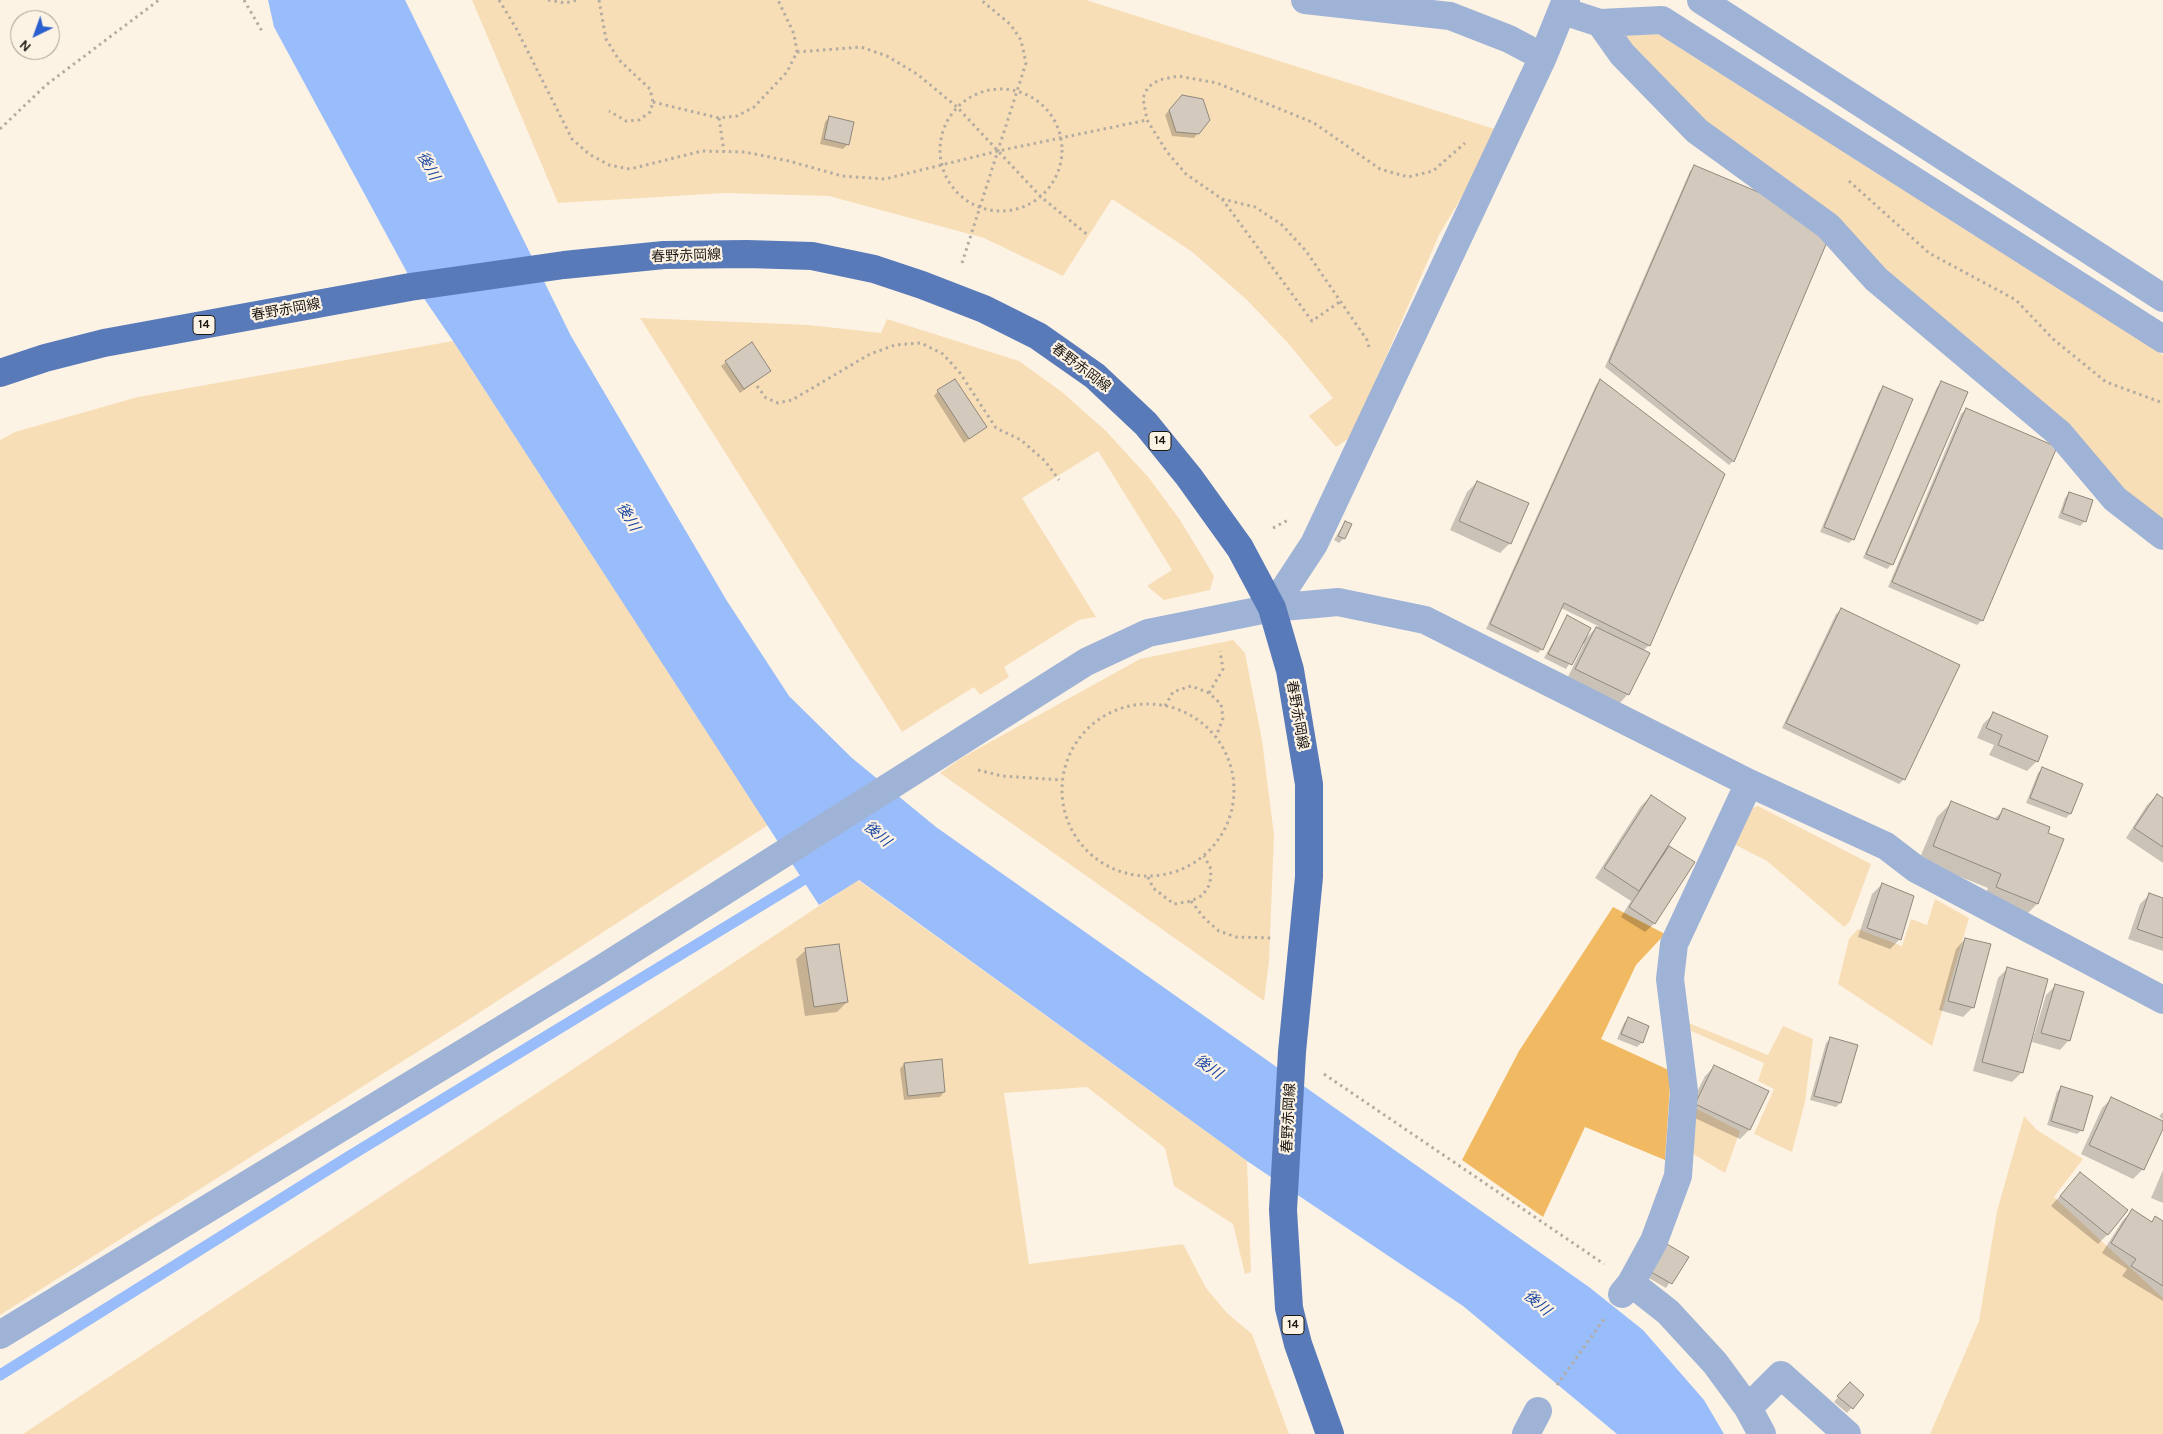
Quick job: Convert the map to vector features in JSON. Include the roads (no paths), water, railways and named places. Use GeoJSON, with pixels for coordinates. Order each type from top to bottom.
{"type":"FeatureCollection","features":[{"type":"Feature","properties":{"kind":"main road","name":"春野赤岡線"},"geometry":{"type":"LineString","coordinates":[[0,373],[45,358],[104,343],[410,287],[564,265],[664,256],[747,254],[812,256],[874,269],[984,308],[1038,336],[1095,376],[1146,424],[1189,477],[1240,548],[1272,608],[1290,670],[1309,784],[1309,877],[1292,1052],[1283,1210],[1289,1308],[1298,1344],[1330,1434]]}},
{"type":"Feature","properties":{"kind":"street"},"geometry":{"type":"LineString","coordinates":[[1305,0],[1450,16],[1509,39],[1543,57]]}},
{"type":"Feature","properties":{"kind":"street"},"geometry":{"type":"LineString","coordinates":[[1701,0],[2163,298]]}},
{"type":"Feature","properties":{"kind":"street"},"geometry":{"type":"LineString","coordinates":[[1272,608],[1314,544],[1543,57],[1564,5],[1600,23],[1622,54],[1697,131],[1828,226],[1876,279],[2060,434],[2115,499],[2163,536]]}},
{"type":"Feature","properties":{"kind":"street"},"geometry":{"type":"LineString","coordinates":[[1600,23],[1662,20],[2163,338]]}},
{"type":"Feature","properties":{"kind":"street"},"geometry":{"type":"LineString","coordinates":[[0,1335],[595,973],[1086,662],[1148,633],[1272,608],[1338,602],[1425,620],[1749,783],[1886,846],[1916,870],[2163,1000]]}},
{"type":"Feature","properties":{"kind":"street"},"geometry":{"type":"LineString","coordinates":[[1749,783],[1674,944],[1670,979],[1684,1091],[1678,1176],[1654,1241],[1627,1289],[1668,1312],[1715,1363],[1748,1408],[1762,1434]]}},
{"type":"Feature","properties":{"kind":"street"},"geometry":{"type":"LineString","coordinates":[[1748,1408],[1781,1375],[1847,1434]]}},
{"type":"Feature","properties":{"kind":"water","name":"後川"},"geometry":{"type":"Polygon","coordinates":[[[268,0],[405,0],[571,336],[727,601],[789,696],[852,758],[936,827],[1589,1287],[1643,1330],[1704,1400],[1724,1434],[1617,1434],[1463,1306],[1247,1161],[859,880],[819,905],[453,341],[410,278],[274,27],[268,0]]]}},
{"type":"Feature","properties":{"kind":"waterway"},"geometry":{"type":"LineString","coordinates":[[0,1375],[348,1157],[816,872]]}}]}
